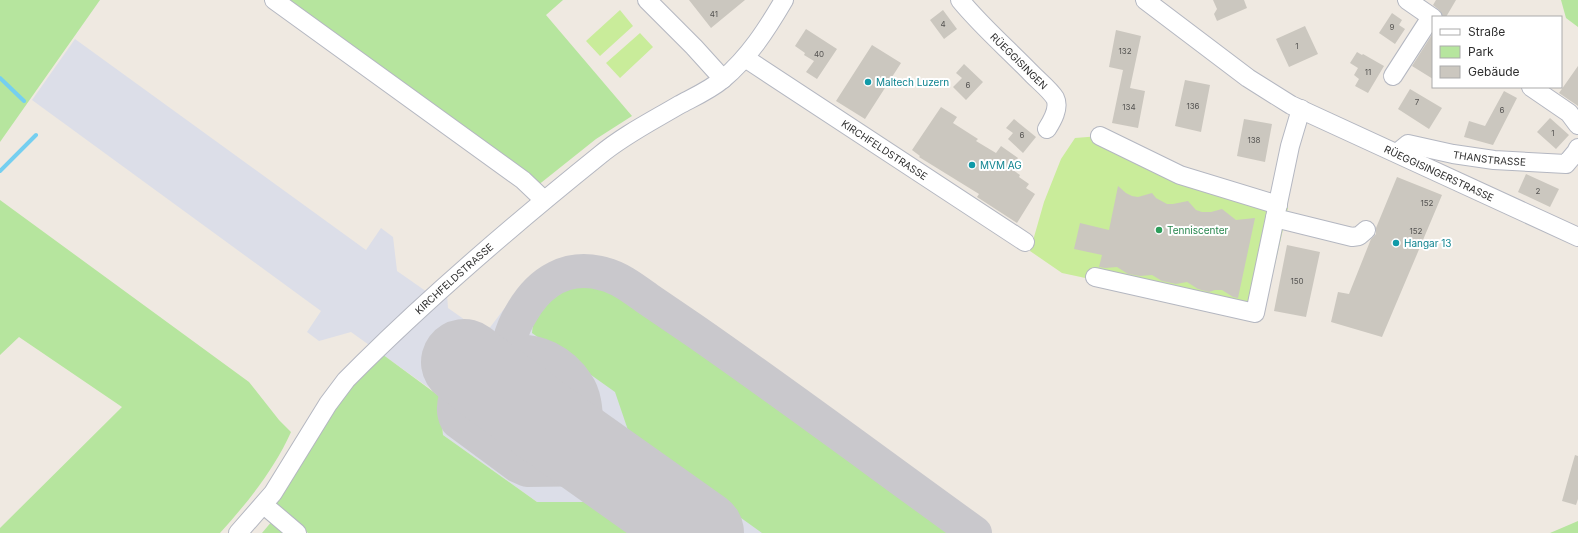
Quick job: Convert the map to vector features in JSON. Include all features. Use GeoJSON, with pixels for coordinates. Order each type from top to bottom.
{"type":"FeatureCollection","features":[{"type":"Feature","properties":{"kind":"street"},"geometry":{"type":"LineString","coordinates":[[274,0],[522,180],[544,200]]}},
{"type":"Feature","properties":{"kind":"street"},"geometry":{"type":"LineString","coordinates":[[647,0],[694,46],[723,79]]}},
{"type":"Feature","properties":{"kind":"street","name":"KIRCHFELDSTRASSE"},"geometry":{"type":"LineString","coordinates":[[238,533],[264,505],[328,404],[346,380],[400,328],[513,226],[600,155],[628,134],[708,90],[723,79],[745,58],[766,31],[784,0]]}},
{"type":"Feature","properties":{"kind":"street","name":"RÜEGGISINGEN"},"geometry":{"type":"LineString","coordinates":[[960,0],[980,24],[1055,98],[1055,115],[1047,129]]}},
{"type":"Feature","properties":{"kind":"street","name":"RÜEGGISINGERSTRASSE"},"geometry":{"type":"LineString","coordinates":[[1145,0],[1248,78],[1301,110],[1578,237]]}},
{"type":"Feature","properties":{"kind":"street"},"geometry":{"type":"LineString","coordinates":[[1394,76],[1432,18],[1407,0]]}},
{"type":"Feature","properties":{"kind":"street","name":"KIRCHFELDSTRASSE"},"geometry":{"type":"LineString","coordinates":[[745,58],[1025,242]]}},
{"type":"Feature","properties":{"kind":"street"},"geometry":{"type":"LineString","coordinates":[[1533,88],[1569,114],[1578,125]]}},
{"type":"Feature","properties":{"kind":"street"},"geometry":{"type":"LineString","coordinates":[[1095,276],[1255,313],[1290,146],[1301,110]]}},
{"type":"Feature","properties":{"kind":"street"},"geometry":{"type":"LineString","coordinates":[[1100,136],[1180,174],[1277,212],[1352,237],[1359,236],[1366,230]]}},
{"type":"Feature","properties":{"kind":"street","name":"THANSTRASSE"},"geometry":{"type":"LineString","coordinates":[[1397,153],[1408,144],[1453,154],[1487,159],[1572,166],[1578,148]]}},
{"type":"Feature","properties":{"kind":"street"},"geometry":{"type":"LineString","coordinates":[[264,505],[297,533]]}},
{"type":"Feature","properties":{"kind":"shaded area"},"geometry":{"type":"Polygon","coordinates":[[[75,39],[366,250],[381,228],[393,237],[397,271],[430,294],[447,294],[448,308],[485,334],[523,284],[559,260],[575,256],[592,257],[616,263],[636,274],[648,288],[990,533],[631,533],[588,502],[537,502],[443,435],[439,395],[351,332],[319,341],[307,332],[321,311],[32,100],[75,39]]]}},
{"type":"Feature","properties":{"kind":"green space"},"geometry":{"type":"Polygon","coordinates":[[[0,0],[100,0],[0,142],[0,0]]]}},
{"type":"Feature","properties":{"kind":"green space"},"geometry":{"type":"Polygon","coordinates":[[[279,0],[563,0],[546,15],[632,116],[596,139],[537,186],[279,0]]]}},
{"type":"Feature","properties":{"kind":"green space"},"geometry":{"type":"Polygon","coordinates":[[[1561,0],[1578,0],[1578,27],[1566,18],[1561,0]]]}},
{"type":"Feature","properties":{"kind":"green space"},"geometry":{"type":"Polygon","coordinates":[[[620,10],[633,26],[600,56],[586,41],[620,10]]]}},
{"type":"Feature","properties":{"kind":"green space"},"geometry":{"type":"Polygon","coordinates":[[[640,33],[653,47],[620,78],[606,63],[640,33]]]}},
{"type":"Feature","properties":{"kind":"green space","name":"Tenniscenter"},"geometry":{"type":"Polygon","coordinates":[[[1100,136],[1180,175],[1288,208],[1263,316],[1062,273],[1030,251],[1044,202],[1061,159],[1075,138],[1100,136]]]}},
{"type":"Feature","properties":{"kind":"green space"},"geometry":{"type":"Polygon","coordinates":[[[0,200],[249,382],[279,420],[291,432],[277,460],[259,486],[220,533],[0,533],[0,528],[122,407],[19,337],[0,355],[0,200]]]}},
{"type":"Feature","properties":{"kind":"green space"},"geometry":{"type":"Polygon","coordinates":[[[591,282],[611,287],[624,294],[957,533],[762,533],[631,439],[615,392],[532,333],[536,316],[552,295],[575,283],[591,282]]]}},
{"type":"Feature","properties":{"kind":"green space"},"geometry":{"type":"Polygon","coordinates":[[[382,354],[439,396],[443,435],[537,502],[588,502],[631,533],[308,533],[275,504],[307,451],[352,384],[382,354]]]}},
{"type":"Feature","properties":{"kind":"green space"},"geometry":{"type":"Polygon","coordinates":[[[278,514],[301,533],[262,533],[278,514]]]}},
{"type":"Feature","properties":{"kind":"green space"},"geometry":{"type":"Polygon","coordinates":[[[1578,521],[1578,533],[1550,533],[1578,521]]]}},
{"type":"Feature","properties":{"kind":"building"},"geometry":{"type":"Polygon","coordinates":[[[689,0],[745,0],[711,28],[689,0]]]}},
{"type":"Feature","properties":{"kind":"building"},"geometry":{"type":"Polygon","coordinates":[[[1213,0],[1244,0],[1247,8],[1217,21],[1214,14],[1217,9],[1213,0]]]}},
{"type":"Feature","properties":{"kind":"building"},"geometry":{"type":"Polygon","coordinates":[[[1436,0],[1456,0],[1447,16],[1442,16],[1439,10],[1433,5],[1436,0]]]}},
{"type":"Feature","properties":{"kind":"building"},"geometry":{"type":"Polygon","coordinates":[[[943,10],[957,29],[944,39],[930,20],[943,10]]]}},
{"type":"Feature","properties":{"kind":"building"},"geometry":{"type":"Polygon","coordinates":[[[1392,13],[1402,20],[1399,25],[1405,29],[1395,44],[1379,33],[1392,13]]]}},
{"type":"Feature","properties":{"kind":"building"},"geometry":{"type":"Polygon","coordinates":[[[1305,26],[1318,54],[1289,67],[1276,39],[1305,26]]]}},
{"type":"Feature","properties":{"kind":"building"},"geometry":{"type":"Polygon","coordinates":[[[806,29],[837,49],[817,79],[806,72],[814,61],[804,55],[805,53],[795,46],[806,29]]]}},
{"type":"Feature","properties":{"kind":"building"},"geometry":{"type":"Polygon","coordinates":[[[1116,30],[1141,36],[1130,88],[1145,91],[1138,128],[1112,123],[1123,70],[1109,67],[1116,30]]]}},
{"type":"Feature","properties":{"kind":"building"},"geometry":{"type":"Polygon","coordinates":[[[1432,35],[1432,78],[1412,66],[1432,35]]]}},
{"type":"Feature","properties":{"kind":"building","name":"Maltech Luzern"},"geometry":{"type":"Polygon","coordinates":[[[872,45],[901,63],[865,119],[836,101],[872,45]]]}},
{"type":"Feature","properties":{"kind":"building"},"geometry":{"type":"Polygon","coordinates":[[[1357,52],[1384,66],[1368,93],[1355,86],[1359,79],[1354,75],[1358,68],[1350,63],[1357,52]]]}},
{"type":"Feature","properties":{"kind":"building"},"geometry":{"type":"Polygon","coordinates":[[[964,64],[983,82],[966,100],[953,87],[962,78],[956,73],[964,64]]]}},
{"type":"Feature","properties":{"kind":"building"},"geometry":{"type":"Polygon","coordinates":[[[1578,66],[1578,106],[1559,93],[1578,66]]]}},
{"type":"Feature","properties":{"kind":"building"},"geometry":{"type":"Polygon","coordinates":[[[1185,80],[1210,85],[1201,132],[1175,126],[1185,80]]]}},
{"type":"Feature","properties":{"kind":"building"},"geometry":{"type":"Polygon","coordinates":[[[1410,89],[1442,108],[1429,129],[1398,109],[1410,89]]]}},
{"type":"Feature","properties":{"kind":"building"},"geometry":{"type":"Polygon","coordinates":[[[1504,91],[1517,98],[1493,145],[1464,137],[1469,121],[1485,126],[1504,91]]]}},
{"type":"Feature","properties":{"kind":"building","name":"MVM AG"},"geometry":{"type":"Polygon","coordinates":[[[941,107],[957,117],[953,123],[978,139],[976,141],[996,153],[1001,146],[1018,158],[1010,168],[1029,184],[1026,188],[1035,194],[1017,223],[977,197],[979,194],[919,157],[920,156],[912,150],[941,107]]]}},
{"type":"Feature","properties":{"kind":"building"},"geometry":{"type":"Polygon","coordinates":[[[1550,118],[1569,135],[1556,149],[1537,132],[1550,118]]]}},
{"type":"Feature","properties":{"kind":"building"},"geometry":{"type":"Polygon","coordinates":[[[1014,119],[1036,137],[1023,153],[1008,139],[1013,133],[1006,128],[1014,119]]]}},
{"type":"Feature","properties":{"kind":"building"},"geometry":{"type":"Polygon","coordinates":[[[1244,119],[1272,124],[1265,162],[1237,156],[1244,119]]]}},
{"type":"Feature","properties":{"kind":"building"},"geometry":{"type":"Polygon","coordinates":[[[1526,174],[1559,189],[1550,207],[1518,192],[1526,174]]]}},
{"type":"Feature","properties":{"kind":"building","name":"Hangar 13"},"geometry":{"type":"Polygon","coordinates":[[[1397,177],[1442,195],[1382,337],[1331,322],[1338,292],[1349,294],[1371,239],[1376,234],[1376,228],[1397,177]]]}},
{"type":"Feature","properties":{"kind":"building"},"geometry":{"type":"Polygon","coordinates":[[[1118,186],[1132,196],[1138,197],[1152,193],[1156,198],[1167,204],[1188,201],[1196,210],[1202,212],[1211,212],[1222,209],[1236,220],[1255,218],[1238,298],[1233,297],[1222,290],[1209,292],[1198,289],[1187,282],[1176,284],[1162,281],[1152,275],[1140,276],[1128,274],[1117,267],[1099,267],[1102,255],[1074,249],[1080,223],[1109,230],[1118,186]]]}},
{"type":"Feature","properties":{"kind":"building"},"geometry":{"type":"Polygon","coordinates":[[[1287,245],[1320,252],[1306,317],[1274,311],[1287,245]]]}},
{"type":"Feature","properties":{"kind":"building"},"geometry":{"type":"Polygon","coordinates":[[[1575,455],[1578,456],[1578,499],[1576,505],[1562,501],[1575,455]]]}},
{"type":"Feature","properties":{"kind":"waterway"},"geometry":{"type":"LineString","coordinates":[[0,78],[24,101]]}},
{"type":"Feature","properties":{"kind":"waterway"},"geometry":{"type":"LineString","coordinates":[[0,171],[36,135]]}},
{"type":"Feature","properties":{"kind":"taxiway"},"geometry":{"type":"LineString","coordinates":[[543,421],[522,393],[513,374],[509,352],[513,329],[529,301],[546,284],[567,273],[591,271],[604,274],[627,284],[695,331],[975,533]]}},
{"type":"Feature","properties":{"kind":"taxiway"},"geometry":{"type":"LineString","coordinates":[[598,459],[592,451],[589,442],[582,393],[571,376],[561,366],[548,358],[525,352],[501,354],[480,364],[470,372],[458,390],[454,406],[457,421],[518,466],[527,470],[601,469],[617,473]]}},
{"type":"Feature","properties":{"kind":"runway"},"geometry":{"type":"LineString","coordinates":[[464,362],[543,421],[701,533]]}},
{"type":"Feature","properties":{"kind":"place","name":"Maltech Luzern"},"geometry":{"type":"Point","coordinates":[868,82]}},
{"type":"Feature","properties":{"kind":"place","name":"MVM AG"},"geometry":{"type":"Point","coordinates":[972,165]}},
{"type":"Feature","properties":{"kind":"place","name":"Tenniscenter"},"geometry":{"type":"Point","coordinates":[1159,230]}},
{"type":"Feature","properties":{"kind":"place","name":"Hangar 13"},"geometry":{"type":"Point","coordinates":[1396,243]}}]}
